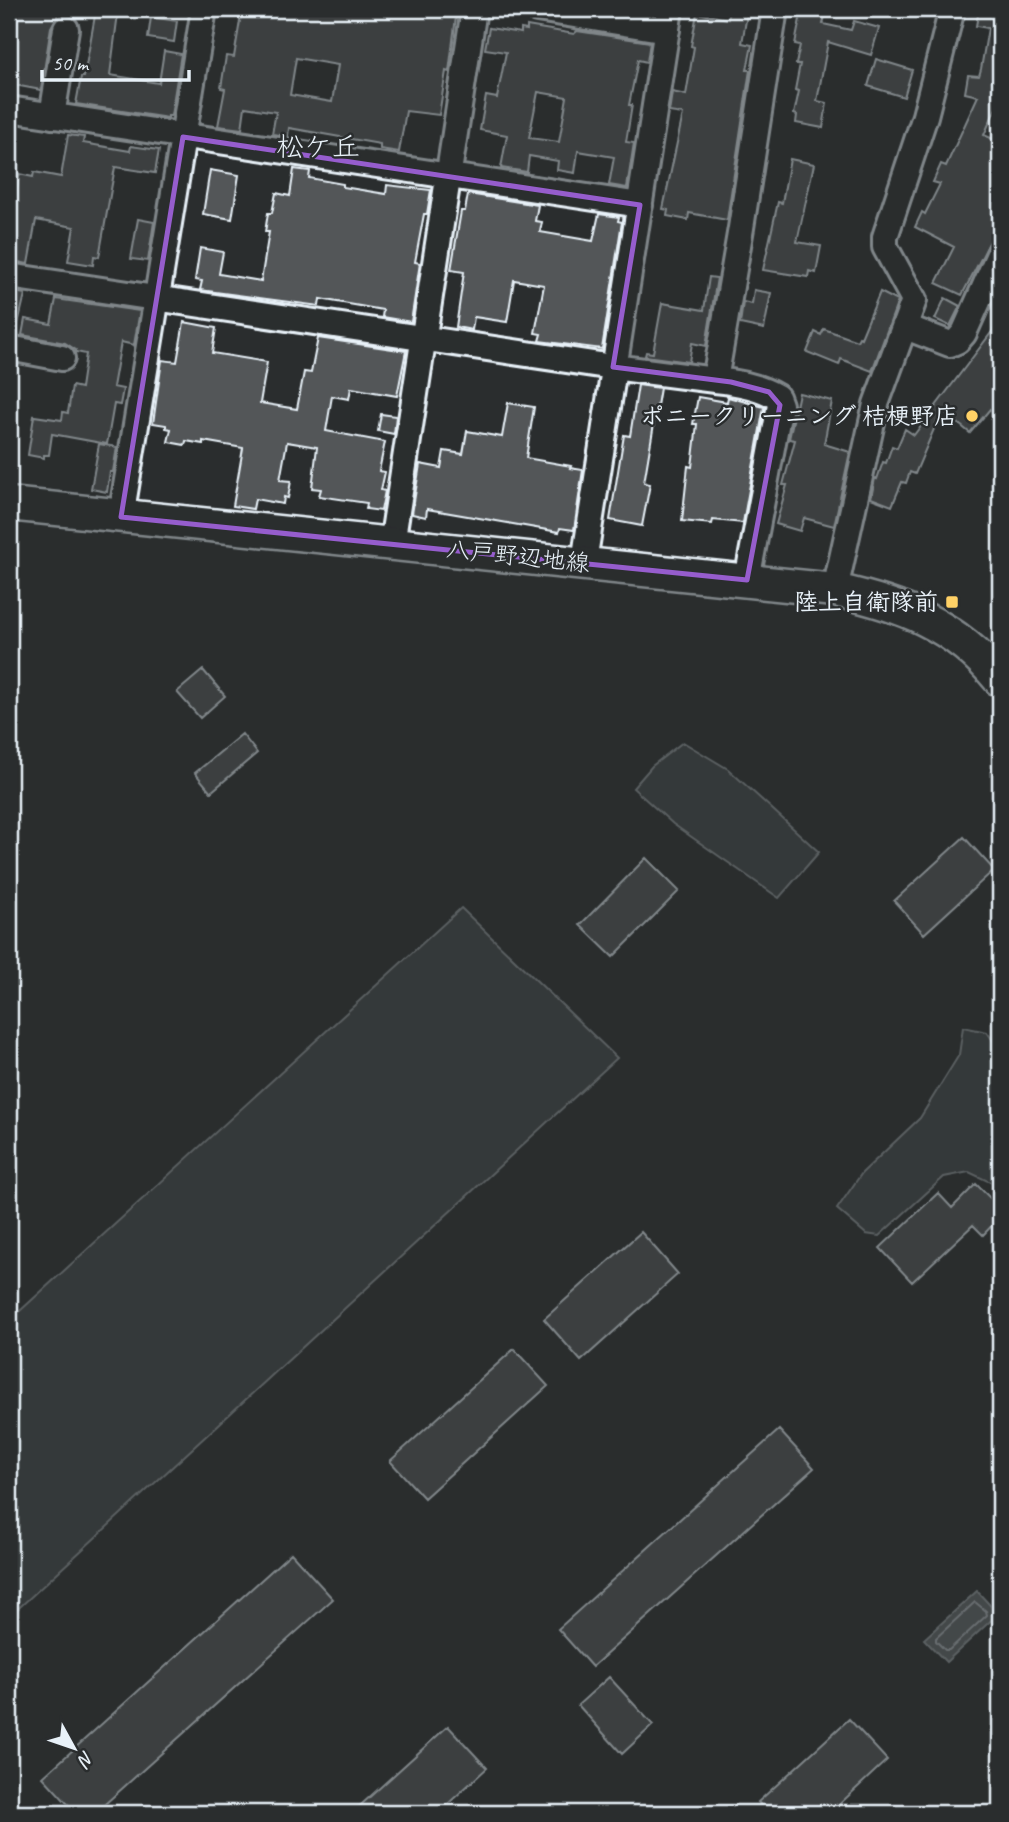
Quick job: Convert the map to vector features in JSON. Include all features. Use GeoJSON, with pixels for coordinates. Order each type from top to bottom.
{"type":"FeatureCollection","features":[{"type":"Feature","properties":{"kind":"main road","name":"八戸野辺地線"},"geometry":{"type":"LineString","coordinates":[[9,504],[835,590],[885,601],[928,620],[959,640],[990,667],[1000,680]]}},
{"type":"Feature","properties":{"kind":"street"},"geometry":{"type":"LineString","coordinates":[[121,517],[204,9]]}},
{"type":"Feature","properties":{"kind":"street"},"geometry":{"type":"LineString","coordinates":[[392,544],[474,9]]}},
{"type":"Feature","properties":{"kind":"street"},"geometry":{"type":"LineString","coordinates":[[537,9],[669,19],[584,562]]}},
{"type":"Feature","properties":{"kind":"street"},"geometry":{"type":"LineString","coordinates":[[715,380],[775,9]]}},
{"type":"Feature","properties":{"kind":"street"},"geometry":{"type":"LineString","coordinates":[[835,590],[876,404],[914,300],[885,247],[885,237],[925,116],[952,9]]}},
{"type":"Feature","properties":{"kind":"street"},"geometry":{"type":"LineString","coordinates":[[52,116],[66,29]]}},
{"type":"Feature","properties":{"kind":"street"},"geometry":{"type":"LineString","coordinates":[[9,109],[640,205]]}},
{"type":"Feature","properties":{"kind":"street"},"geometry":{"type":"LineString","coordinates":[[906,327],[950,344],[957,341],[964,333],[1000,252]]}},
{"type":"Feature","properties":{"kind":"street"},"geometry":{"type":"LineString","coordinates":[[9,276],[613,367],[731,382],[769,392],[777,397],[780,405],[747,580]]}},
{"type":"Feature","properties":{"kind":"street"},"geometry":{"type":"LineString","coordinates":[[9,348],[62,358]]}},
{"type":"Feature","properties":{"kind":"highlighted area"},"geometry":{"type":"Polygon","coordinates":[[[183,137],[640,205],[613,367],[731,382],[769,392],[780,405],[747,580],[121,517],[183,137]]]}},
{"type":"Feature","properties":{"kind":"shaded area"},"geometry":{"type":"Polygon","coordinates":[[[683,742],[728,769],[819,852],[779,898],[673,824],[633,788],[652,766],[683,742]]]}},
{"type":"Feature","properties":{"kind":"shaded area"},"geometry":{"type":"Polygon","coordinates":[[[461,908],[617,1058],[9,1617],[9,1321],[461,908]]]}},
{"type":"Feature","properties":{"kind":"shaded area"},"geometry":{"type":"Polygon","coordinates":[[[963,1027],[987,1032],[1000,1051],[1000,1181],[992,1183],[969,1172],[944,1177],[879,1236],[866,1234],[837,1209],[862,1173],[920,1118],[959,1055],[963,1027]]]}},
{"type":"Feature","properties":{"kind":"water"},"geometry":{"type":"Polygon","coordinates":[[[977,1591],[998,1614],[946,1662],[924,1639],[977,1591]]]}},
{"type":"Feature","properties":{"kind":"building"},"geometry":{"type":"Polygon","coordinates":[[[9,9],[58,9],[57,18],[51,27],[41,90],[9,84],[9,9]]]}},
{"type":"Feature","properties":{"kind":"building"},"geometry":{"type":"Polygon","coordinates":[[[242,9],[428,9],[427,12],[456,17],[449,72],[446,71],[439,115],[406,111],[399,152],[380,149],[380,144],[289,128],[288,136],[272,134],[276,112],[245,107],[242,129],[218,126],[225,89],[221,88],[226,56],[234,57],[242,9]],[[296,58],[290,95],[332,102],[338,65],[296,58]]]}},
{"type":"Feature","properties":{"kind":"building"},"geometry":{"type":"Polygon","coordinates":[[[730,9],[748,9],[742,43],[752,45],[727,220],[689,213],[688,220],[667,216],[668,210],[663,209],[683,114],[669,112],[672,92],[686,95],[697,13],[728,19],[730,9]]]}},
{"type":"Feature","properties":{"kind":"building"},"geometry":{"type":"Polygon","coordinates":[[[802,9],[826,12],[823,24],[851,30],[854,21],[879,28],[871,55],[828,42],[817,101],[827,103],[823,128],[796,123],[797,115],[794,114],[799,91],[795,90],[800,64],[796,64],[800,45],[795,44],[802,9]]]}},
{"type":"Feature","properties":{"kind":"building"},"geometry":{"type":"Polygon","coordinates":[[[979,9],[1000,9],[1000,82],[996,108],[984,135],[1000,142],[1000,222],[962,295],[936,283],[954,247],[915,227],[922,212],[925,214],[940,184],[933,182],[941,164],[946,166],[978,96],[965,93],[968,75],[979,76],[988,28],[976,26],[979,9]]]}},
{"type":"Feature","properties":{"kind":"building"},"geometry":{"type":"Polygon","coordinates":[[[96,10],[118,13],[110,75],[159,83],[164,51],[181,54],[171,116],[168,118],[76,104],[81,77],[84,77],[96,10]]]}},
{"type":"Feature","properties":{"kind":"building"},"geometry":{"type":"Polygon","coordinates":[[[151,17],[177,21],[174,42],[148,38],[151,17]]]}},
{"type":"Feature","properties":{"kind":"building"},"geometry":{"type":"Polygon","coordinates":[[[527,26],[650,42],[647,62],[638,60],[629,105],[632,105],[626,142],[634,143],[627,188],[609,185],[614,157],[578,151],[575,173],[557,170],[558,161],[529,156],[527,172],[501,168],[507,135],[480,130],[486,96],[497,98],[506,52],[485,49],[489,28],[521,33],[521,29],[527,30],[527,26]],[[538,92],[529,138],[559,142],[567,97],[538,92]]]}},
{"type":"Feature","properties":{"kind":"building"},"geometry":{"type":"Polygon","coordinates":[[[876,59],[912,70],[904,97],[868,86],[876,59]]]}},
{"type":"Feature","properties":{"kind":"building"},"geometry":{"type":"Polygon","coordinates":[[[68,135],[84,137],[83,143],[130,151],[131,146],[159,150],[155,173],[115,167],[99,257],[94,256],[93,265],[68,261],[74,227],[36,220],[28,264],[13,261],[17,228],[12,227],[19,174],[33,177],[34,172],[61,177],[68,135]]]}},
{"type":"Feature","properties":{"kind":"building"},"geometry":{"type":"Polygon","coordinates":[[[790,159],[814,164],[797,242],[821,246],[816,273],[809,271],[808,277],[763,270],[778,202],[782,203],[790,159]]]}},
{"type":"Feature","properties":{"kind":"building"},"geometry":{"type":"Polygon","coordinates":[[[294,169],[310,171],[309,178],[386,194],[387,185],[431,190],[415,262],[420,263],[411,322],[382,317],[383,310],[320,299],[319,306],[200,290],[202,281],[195,280],[200,248],[223,252],[219,274],[261,281],[269,232],[265,232],[268,213],[272,213],[276,193],[290,196],[294,169]]]}},
{"type":"Feature","properties":{"kind":"building"},"geometry":{"type":"Polygon","coordinates":[[[210,170],[239,175],[232,219],[203,214],[210,170]]]}},
{"type":"Feature","properties":{"kind":"building"},"geometry":{"type":"Polygon","coordinates":[[[468,194],[538,205],[535,221],[542,222],[540,232],[593,241],[599,214],[619,217],[618,221],[622,222],[602,349],[539,341],[541,334],[535,333],[544,285],[514,280],[507,322],[474,317],[472,330],[456,327],[464,272],[451,270],[461,211],[465,211],[468,194]]]}},
{"type":"Feature","properties":{"kind":"building"},"geometry":{"type":"Polygon","coordinates":[[[138,219],[154,222],[148,261],[131,259],[138,219]]]}},
{"type":"Feature","properties":{"kind":"building"},"geometry":{"type":"Polygon","coordinates":[[[709,277],[717,278],[706,346],[692,343],[689,362],[645,356],[646,352],[653,353],[662,303],[704,310],[709,277]]]}},
{"type":"Feature","properties":{"kind":"building"},"geometry":{"type":"Polygon","coordinates":[[[754,290],[771,293],[764,329],[740,324],[743,302],[752,304],[754,290]]]}},
{"type":"Feature","properties":{"kind":"building"},"geometry":{"type":"Polygon","coordinates":[[[9,291],[25,294],[17,328],[9,327],[9,291]]]}},
{"type":"Feature","properties":{"kind":"building"},"geometry":{"type":"Polygon","coordinates":[[[880,292],[898,301],[872,371],[841,359],[839,365],[807,352],[815,332],[821,335],[824,329],[857,341],[861,338],[880,292]]]}},
{"type":"Feature","properties":{"kind":"building"},"geometry":{"type":"Polygon","coordinates":[[[945,298],[960,306],[950,326],[935,319],[945,298]]]}},
{"type":"Feature","properties":{"kind":"building"},"geometry":{"type":"Polygon","coordinates":[[[56,299],[140,311],[134,345],[121,342],[113,387],[123,389],[120,405],[114,404],[107,444],[52,434],[49,455],[44,455],[44,458],[28,455],[34,416],[62,420],[63,412],[68,413],[72,386],[81,388],[86,354],[76,352],[65,343],[22,335],[25,319],[51,324],[56,299]]]}},
{"type":"Feature","properties":{"kind":"building"},"geometry":{"type":"Polygon","coordinates":[[[1000,321],[1000,418],[990,409],[970,433],[942,410],[915,474],[910,472],[906,483],[902,482],[892,506],[871,498],[875,478],[877,479],[883,462],[886,463],[892,446],[897,448],[905,429],[914,435],[1000,321]]]}},
{"type":"Feature","properties":{"kind":"building"},"geometry":{"type":"Polygon","coordinates":[[[184,322],[216,328],[212,353],[267,362],[260,403],[297,409],[304,372],[311,373],[318,338],[406,351],[397,396],[351,388],[349,399],[332,396],[326,431],[385,442],[379,471],[385,472],[381,490],[385,491],[381,511],[366,509],[367,503],[319,496],[321,489],[312,488],[317,447],[287,442],[280,480],[291,481],[288,498],[284,497],[283,504],[255,499],[253,509],[233,506],[243,448],[203,441],[203,444],[186,441],[185,445],[168,442],[171,429],[166,428],[166,425],[153,423],[162,360],[177,362],[184,322]]]}},
{"type":"Feature","properties":{"kind":"building"},"geometry":{"type":"Polygon","coordinates":[[[638,385],[660,388],[644,483],[650,484],[642,526],[610,520],[624,435],[630,436],[638,385]]]}},
{"type":"Feature","properties":{"kind":"building"},"geometry":{"type":"Polygon","coordinates":[[[799,393],[832,401],[824,444],[850,452],[834,526],[804,518],[800,531],[776,524],[787,485],[783,485],[795,440],[789,439],[799,393]]]}},
{"type":"Feature","properties":{"kind":"building"},"geometry":{"type":"Polygon","coordinates":[[[698,397],[727,402],[728,397],[764,407],[743,523],[682,521],[688,466],[692,467],[697,424],[693,424],[698,397]]]}},
{"type":"Feature","properties":{"kind":"building"},"geometry":{"type":"Polygon","coordinates":[[[508,403],[534,407],[526,458],[583,470],[574,530],[560,528],[559,532],[427,509],[426,517],[412,514],[420,464],[441,468],[444,451],[463,454],[467,431],[502,437],[508,403]]]}},
{"type":"Feature","properties":{"kind":"building"},"geometry":{"type":"Polygon","coordinates":[[[381,414],[396,416],[394,434],[378,431],[381,414]]]}},
{"type":"Feature","properties":{"kind":"building"},"geometry":{"type":"Polygon","coordinates":[[[99,444],[117,447],[107,492],[91,489],[99,444]]]}},
{"type":"Feature","properties":{"kind":"building"},"geometry":{"type":"Polygon","coordinates":[[[203,670],[225,696],[200,718],[177,692],[203,670]]]}},
{"type":"Feature","properties":{"kind":"building"},"geometry":{"type":"Polygon","coordinates":[[[242,734],[257,753],[211,792],[195,773],[242,734]]]}},
{"type":"Feature","properties":{"kind":"building"},"geometry":{"type":"Polygon","coordinates":[[[964,837],[994,870],[924,934],[894,901],[964,837]]]}},
{"type":"Feature","properties":{"kind":"building"},"geometry":{"type":"Polygon","coordinates":[[[646,858],[679,891],[613,957],[580,925],[646,858]]]}},
{"type":"Feature","properties":{"kind":"building"},"geometry":{"type":"Polygon","coordinates":[[[976,1184],[1000,1208],[1000,1217],[983,1235],[973,1225],[912,1282],[880,1248],[938,1193],[952,1208],[976,1184]]]}},
{"type":"Feature","properties":{"kind":"building"},"geometry":{"type":"Polygon","coordinates":[[[641,1232],[678,1274],[581,1361],[544,1319],[641,1232]]]}},
{"type":"Feature","properties":{"kind":"building"},"geometry":{"type":"Polygon","coordinates":[[[514,1349],[548,1386],[424,1498],[390,1461],[514,1349]]]}},
{"type":"Feature","properties":{"kind":"building"},"geometry":{"type":"Polygon","coordinates":[[[779,1430],[814,1468],[592,1667],[558,1629],[779,1430]]]}},
{"type":"Feature","properties":{"kind":"building"},"geometry":{"type":"Polygon","coordinates":[[[291,1553],[333,1599],[95,1813],[76,1813],[43,1777],[291,1553]]]}},
{"type":"Feature","properties":{"kind":"building"},"geometry":{"type":"Polygon","coordinates":[[[609,1677],[653,1725],[622,1754],[578,1705],[609,1677]]]}},
{"type":"Feature","properties":{"kind":"building"},"geometry":{"type":"Polygon","coordinates":[[[849,1719],[887,1760],[830,1813],[768,1813],[758,1802],[849,1719]]]}},
{"type":"Feature","properties":{"kind":"building"},"geometry":{"type":"Polygon","coordinates":[[[448,1726],[487,1768],[438,1813],[352,1813],[448,1726]]]}},
{"type":"Feature","properties":{"kind":"place","name":"ポニークリーニング 桔梗野店"},"geometry":{"type":"Point","coordinates":[972,416]}},
{"type":"Feature","properties":{"kind":"place","name":"陸上自衛隊前"},"geometry":{"type":"Point","coordinates":[952,602]}},
{"type":"Feature","properties":{"kind":"district","name":"松ケ丘"},"geometry":{"type":"Point","coordinates":[318,146]}}]}
